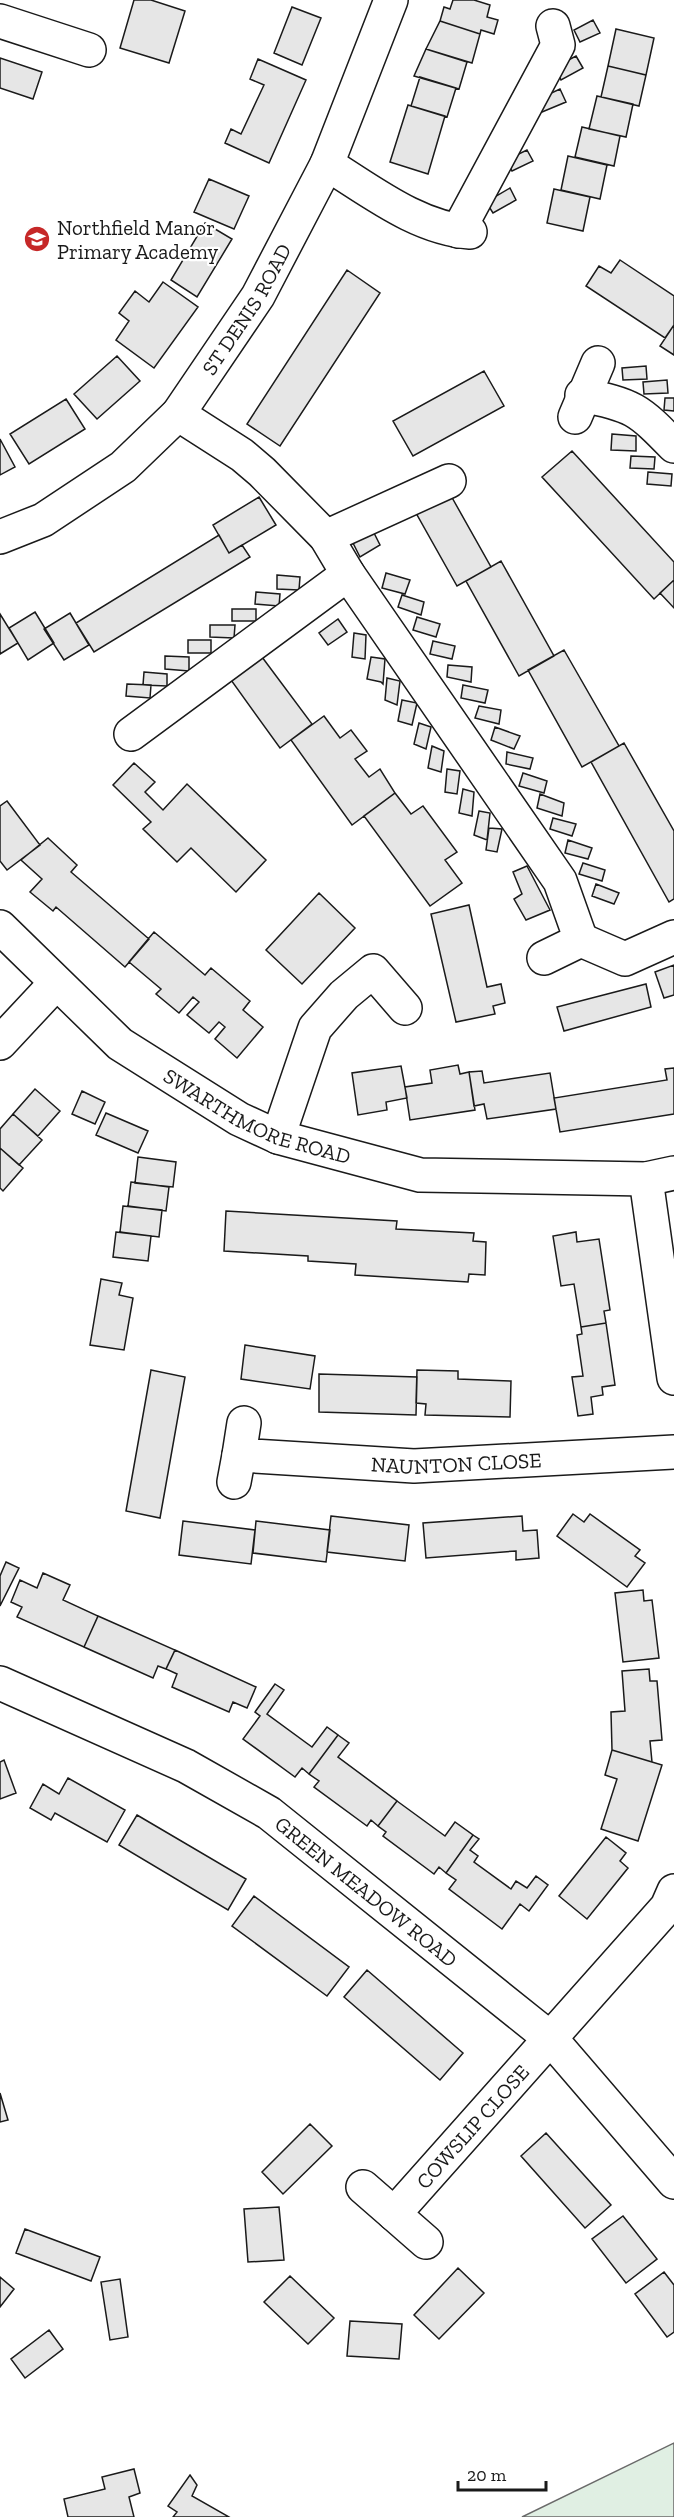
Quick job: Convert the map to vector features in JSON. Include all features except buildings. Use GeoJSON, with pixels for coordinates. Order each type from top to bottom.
{"type":"FeatureCollection","features":[{"type":"Feature","properties":{"kind":"street","name":"ST DENIS ROAD"},"geometry":{"type":"LineString","coordinates":[[0,537],[43,520],[123,467],[178,414],[258,296],[327,164],[391,0]]}},
{"type":"Feature","properties":{"kind":"street"},"geometry":{"type":"LineString","coordinates":[[0,21],[89,50]]}},
{"type":"Feature","properties":{"kind":"street"},"geometry":{"type":"LineString","coordinates":[[327,164],[411,216],[464,232],[558,45],[553,26]]}},
{"type":"Feature","properties":{"kind":"street"},"geometry":{"type":"LineString","coordinates":[[598,363],[579,406],[620,402],[642,414],[674,446]]}},
{"type":"Feature","properties":{"kind":"street"},"geometry":{"type":"LineString","coordinates":[[178,414],[242,454],[326,537],[348,574],[560,881],[581,940],[625,959],[674,937]]}},
{"type":"Feature","properties":{"kind":"street"},"geometry":{"type":"LineString","coordinates":[[326,537],[449,481]]}},
{"type":"Feature","properties":{"kind":"street"},"geometry":{"type":"LineString","coordinates":[[130,734],[348,574]]}},
{"type":"Feature","properties":{"kind":"street","name":"SWARTHMORE ROAD"},"geometry":{"type":"LineString","coordinates":[[0,927],[120,1044],[239,1119],[278,1137],[420,1175],[570,1180],[660,1176]]}},
{"type":"Feature","properties":{"kind":"street"},"geometry":{"type":"LineString","coordinates":[[544,958],[581,940]]}},
{"type":"Feature","properties":{"kind":"street"},"geometry":{"type":"LineString","coordinates":[[278,1137],[315,1028],[344,995],[373,971],[405,1008]]}},
{"type":"Feature","properties":{"kind":"street"},"geometry":{"type":"LineString","coordinates":[[0,1043],[56,983]]}},
{"type":"Feature","properties":{"kind":"street"},"geometry":{"type":"LineString","coordinates":[[660,1176],[674,1378]]}},
{"type":"Feature","properties":{"kind":"street","name":"NAUNTON CLOSE"},"geometry":{"type":"LineString","coordinates":[[239,1454],[414,1466],[674,1452]]}},
{"type":"Feature","properties":{"kind":"street","name":"GREEN MEADOW ROAD"},"geometry":{"type":"LineString","coordinates":[[0,1683],[186,1766],[269,1814],[551,2039],[674,2182]]}},
{"type":"Feature","properties":{"kind":"street","name":"COWSLIP CLOSE"},"geometry":{"type":"LineString","coordinates":[[394,2214],[672,1903]]}},
{"type":"Feature","properties":{"kind":"street"},"geometry":{"type":"LineString","coordinates":[[363,2187],[426,2242]]}},
{"type":"Feature","properties":{"kind":"green space"},"geometry":{"type":"Polygon","coordinates":[[[674,2443],[674,2517],[522,2517],[674,2443]]]}},
{"type":"Feature","properties":{"kind":"place","name":"Northfield Manor Primary Academy"},"geometry":{"type":"Point","coordinates":[37,239]}}]}
